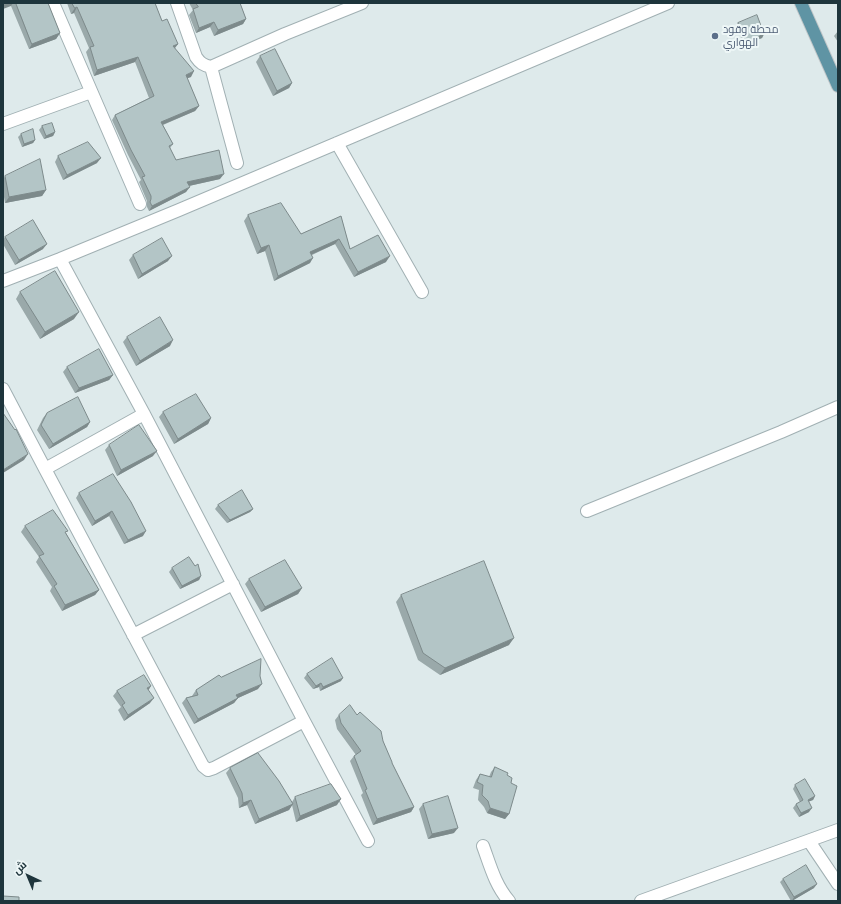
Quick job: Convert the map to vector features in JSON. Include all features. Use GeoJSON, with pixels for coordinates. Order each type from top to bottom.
{"type":"FeatureCollection","features":[{"type":"Feature","properties":{"kind":"main road"},"geometry":{"type":"LineString","coordinates":[[801,3],[838,86]]}},
{"type":"Feature","properties":{"kind":"street"},"geometry":{"type":"LineString","coordinates":[[53,3],[140,204]]}},
{"type":"Feature","properties":{"kind":"street"},"geometry":{"type":"LineString","coordinates":[[177,3],[196,57],[204,66],[211,67],[341,7],[362,3]]}},
{"type":"Feature","properties":{"kind":"street"},"geometry":{"type":"LineString","coordinates":[[3,281],[60,259],[668,3]]}},
{"type":"Feature","properties":{"kind":"street"},"geometry":{"type":"LineString","coordinates":[[211,67],[237,164]]}},
{"type":"Feature","properties":{"kind":"street"},"geometry":{"type":"LineString","coordinates":[[3,124],[91,92]]}},
{"type":"Feature","properties":{"kind":"street"},"geometry":{"type":"LineString","coordinates":[[337,143],[422,292]]}},
{"type":"Feature","properties":{"kind":"street"},"geometry":{"type":"LineString","coordinates":[[60,259],[144,414],[368,841]]}},
{"type":"Feature","properties":{"kind":"street"},"geometry":{"type":"LineString","coordinates":[[3,388],[205,769],[208,770],[214,768],[304,721]]}},
{"type":"Feature","properties":{"kind":"street"},"geometry":{"type":"LineString","coordinates":[[587,511],[774,435],[838,407]]}},
{"type":"Feature","properties":{"kind":"street"},"geometry":{"type":"LineString","coordinates":[[45,469],[144,414]]}},
{"type":"Feature","properties":{"kind":"street"},"geometry":{"type":"LineString","coordinates":[[133,635],[233,584]]}},
{"type":"Feature","properties":{"kind":"street"},"geometry":{"type":"LineString","coordinates":[[641,901],[838,830]]}},
{"type":"Feature","properties":{"kind":"street"},"geometry":{"type":"LineString","coordinates":[[809,841],[838,884]]}},
{"type":"Feature","properties":{"kind":"street"},"geometry":{"type":"LineString","coordinates":[[483,846],[499,888],[509,901]]}},
{"type":"Feature","properties":{"kind":"building"},"geometry":{"type":"Polygon","coordinates":[[[16,3],[48,3],[60,33],[32,44],[16,3]]]}},
{"type":"Feature","properties":{"kind":"building"},"geometry":{"type":"Polygon","coordinates":[[[72,3],[155,3],[162,21],[167,19],[178,44],[173,46],[194,71],[186,75],[199,106],[161,122],[173,144],[169,146],[176,160],[219,150],[224,174],[187,182],[190,187],[152,206],[150,202],[151,196],[142,177],[145,176],[115,115],[154,96],[138,57],[97,70],[90,47],[94,46],[77,7],[75,8],[72,3]]]}},
{"type":"Feature","properties":{"kind":"building"},"geometry":{"type":"Polygon","coordinates":[[[196,3],[240,3],[246,19],[218,30],[214,22],[199,28],[193,9],[198,7],[196,3]]]}},
{"type":"Feature","properties":{"kind":"building"},"geometry":{"type":"Polygon","coordinates":[[[757,15],[764,34],[746,42],[738,23],[757,15]]]}},
{"type":"Feature","properties":{"kind":"building"},"geometry":{"type":"Polygon","coordinates":[[[275,49],[292,83],[277,91],[260,56],[275,49]]]}},
{"type":"Feature","properties":{"kind":"building"},"geometry":{"type":"Polygon","coordinates":[[[52,123],[55,132],[46,136],[42,126],[52,123]]]}},
{"type":"Feature","properties":{"kind":"building"},"geometry":{"type":"Polygon","coordinates":[[[33,129],[35,140],[24,144],[21,134],[33,129]]]}},
{"type":"Feature","properties":{"kind":"building"},"geometry":{"type":"Polygon","coordinates":[[[88,142],[101,158],[67,175],[58,156],[88,142]]]}},
{"type":"Feature","properties":{"kind":"building"},"geometry":{"type":"Polygon","coordinates":[[[40,159],[46,190],[9,197],[5,176],[40,159]]]}},
{"type":"Feature","properties":{"kind":"building"},"geometry":{"type":"Polygon","coordinates":[[[281,203],[301,234],[341,216],[350,249],[378,235],[390,256],[358,272],[339,239],[310,252],[313,258],[278,276],[269,245],[261,248],[248,215],[281,203]]]}},
{"type":"Feature","properties":{"kind":"building"},"geometry":{"type":"Polygon","coordinates":[[[33,220],[47,244],[19,260],[5,237],[33,220]]]}},
{"type":"Feature","properties":{"kind":"building"},"geometry":{"type":"Polygon","coordinates":[[[162,238],[172,256],[142,274],[133,255],[162,238]]]}},
{"type":"Feature","properties":{"kind":"building"},"geometry":{"type":"Polygon","coordinates":[[[55,271],[79,312],[45,332],[20,292],[55,271]]]}},
{"type":"Feature","properties":{"kind":"building"},"geometry":{"type":"Polygon","coordinates":[[[160,317],[173,340],[140,361],[127,337],[160,317]]]}},
{"type":"Feature","properties":{"kind":"building"},"geometry":{"type":"Polygon","coordinates":[[[99,349],[113,375],[79,388],[67,367],[99,349]]]}},
{"type":"Feature","properties":{"kind":"building"},"geometry":{"type":"Polygon","coordinates":[[[196,394],[211,418],[178,439],[163,412],[196,394]]]}},
{"type":"Feature","properties":{"kind":"building"},"geometry":{"type":"Polygon","coordinates":[[[78,397],[90,422],[53,444],[41,425],[47,413],[78,397]]]}},
{"type":"Feature","properties":{"kind":"building"},"geometry":{"type":"Polygon","coordinates":[[[3,413],[15,430],[16,429],[28,454],[3,470],[3,413]]]}},
{"type":"Feature","properties":{"kind":"building"},"geometry":{"type":"Polygon","coordinates":[[[139,425],[157,451],[121,470],[109,445],[139,425]]]}},
{"type":"Feature","properties":{"kind":"building"},"geometry":{"type":"Polygon","coordinates":[[[113,474],[131,502],[146,531],[128,540],[112,511],[95,521],[79,493],[113,474]]]}},
{"type":"Feature","properties":{"kind":"building"},"geometry":{"type":"Polygon","coordinates":[[[242,490],[253,509],[230,520],[218,505],[242,490]]]}},
{"type":"Feature","properties":{"kind":"building"},"geometry":{"type":"Polygon","coordinates":[[[53,510],[68,531],[65,532],[99,590],[65,605],[54,586],[57,584],[39,556],[44,554],[25,526],[53,510]]]}},
{"type":"Feature","properties":{"kind":"building"},"geometry":{"type":"Polygon","coordinates":[[[189,557],[195,566],[198,564],[201,576],[182,586],[172,568],[189,557]]]}},
{"type":"Feature","properties":{"kind":"building"},"geometry":{"type":"Polygon","coordinates":[[[285,560],[302,588],[265,607],[249,579],[285,560]]]}},
{"type":"Feature","properties":{"kind":"building"},"geometry":{"type":"Polygon","coordinates":[[[484,561],[514,638],[445,668],[423,653],[401,595],[484,561]]]}},
{"type":"Feature","properties":{"kind":"building"},"geometry":{"type":"Polygon","coordinates":[[[332,658],[343,678],[323,687],[321,683],[316,686],[307,674],[332,658]]]}},
{"type":"Feature","properties":{"kind":"building"},"geometry":{"type":"Polygon","coordinates":[[[261,659],[260,676],[262,684],[236,695],[238,698],[198,719],[186,698],[198,695],[196,690],[219,675],[221,677],[261,659]]]}},
{"type":"Feature","properties":{"kind":"building"},"geometry":{"type":"Polygon","coordinates":[[[144,675],[151,686],[147,688],[154,698],[128,715],[122,705],[125,703],[117,691],[144,675]]]}},
{"type":"Feature","properties":{"kind":"building"},"geometry":{"type":"Polygon","coordinates":[[[350,705],[357,715],[360,712],[381,731],[383,741],[392,763],[414,807],[377,819],[365,790],[367,789],[354,756],[361,751],[341,723],[339,715],[350,705]]]}},
{"type":"Feature","properties":{"kind":"building"},"geometry":{"type":"Polygon","coordinates":[[[258,753],[279,781],[293,804],[259,819],[251,800],[243,803],[242,793],[230,768],[258,753]]]}},
{"type":"Feature","properties":{"kind":"building"},"geometry":{"type":"Polygon","coordinates":[[[495,767],[508,773],[507,775],[512,778],[511,783],[517,786],[509,814],[490,808],[488,801],[482,795],[483,785],[477,782],[480,774],[491,777],[495,767]]]}},
{"type":"Feature","properties":{"kind":"building"},"geometry":{"type":"Polygon","coordinates":[[[805,779],[815,796],[808,800],[812,808],[801,813],[796,804],[803,800],[795,785],[805,779]]]}},
{"type":"Feature","properties":{"kind":"building"},"geometry":{"type":"Polygon","coordinates":[[[331,784],[341,799],[300,816],[295,797],[331,784]]]}},
{"type":"Feature","properties":{"kind":"building"},"geometry":{"type":"Polygon","coordinates":[[[448,796],[458,828],[432,834],[423,804],[448,796]]]}},
{"type":"Feature","properties":{"kind":"building"},"geometry":{"type":"Polygon","coordinates":[[[806,865],[817,884],[794,897],[783,879],[806,865]]]}},
{"type":"Feature","properties":{"kind":"building"},"geometry":{"type":"Polygon","coordinates":[[[3,896],[19,897],[19,901],[3,901],[3,896]]]}},
{"type":"Feature","properties":{"kind":"place","name":"محطة وقود الهواري"},"geometry":{"type":"Point","coordinates":[715,36]}}]}
